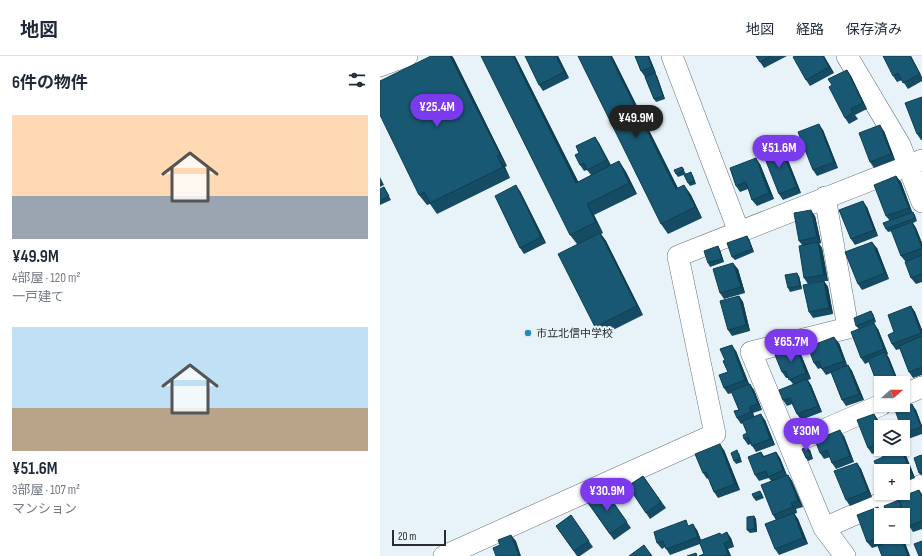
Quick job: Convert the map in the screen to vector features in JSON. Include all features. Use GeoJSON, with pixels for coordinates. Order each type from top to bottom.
{"type":"FeatureCollection","features":[{"type":"Feature","properties":{"kind":"street"},"geometry":{"type":"LineString","coordinates":[[380,66],[407,56]]}},
{"type":"Feature","properties":{"kind":"street"},"geometry":{"type":"LineString","coordinates":[[672,56],[739,232]]}},
{"type":"Feature","properties":{"kind":"street"},"geometry":{"type":"LineString","coordinates":[[847,56],[900,145],[915,163],[922,202]]}},
{"type":"Feature","properties":{"kind":"street"},"geometry":{"type":"LineString","coordinates":[[444,556],[465,552],[715,434],[678,256],[915,163]]}},
{"type":"Feature","properties":{"kind":"street"},"geometry":{"type":"LineString","coordinates":[[824,198],[848,328],[751,352],[791,444],[824,528],[845,556]]}},
{"type":"Feature","properties":{"kind":"street"},"geometry":{"type":"LineString","coordinates":[[910,393],[922,387]]}},
{"type":"Feature","properties":{"kind":"street"},"geometry":{"type":"LineString","coordinates":[[791,444],[874,408]]}},
{"type":"Feature","properties":{"kind":"street"},"geometry":{"type":"LineString","coordinates":[[824,528],[922,485]]}},
{"type":"Feature","properties":{"kind":"building"},"geometry":{"type":"Polygon","coordinates":[[[431,56],[450,56],[500,155],[497,156],[503,167],[430,203],[424,192],[419,195],[380,115],[380,81],[431,56]]]}},
{"type":"Feature","properties":{"kind":"building"},"geometry":{"type":"Polygon","coordinates":[[[481,56],[513,56],[576,183],[619,161],[629,183],[587,204],[596,222],[570,235],[481,56]]]}},
{"type":"Feature","properties":{"kind":"building"},"geometry":{"type":"Polygon","coordinates":[[[525,56],[556,56],[564,72],[539,85],[525,56]]]}},
{"type":"Feature","properties":{"kind":"building"},"geometry":{"type":"Polygon","coordinates":[[[578,56],[610,56],[676,189],[684,185],[695,207],[661,224],[578,56]]]}},
{"type":"Feature","properties":{"kind":"building"},"geometry":{"type":"Polygon","coordinates":[[[635,56],[648,56],[652,67],[641,71],[635,56]]]}},
{"type":"Feature","properties":{"kind":"building"},"geometry":{"type":"Polygon","coordinates":[[[756,56],[771,56],[760,62],[756,56]]]}},
{"type":"Feature","properties":{"kind":"building"},"geometry":{"type":"Polygon","coordinates":[[[823,56],[829,67],[806,80],[793,57],[823,56]]]}},
{"type":"Feature","properties":{"kind":"building"},"geometry":{"type":"Polygon","coordinates":[[[883,56],[910,56],[920,74],[903,83],[898,73],[893,76],[883,56]]]}},
{"type":"Feature","properties":{"kind":"building"},"geometry":{"type":"Polygon","coordinates":[[[847,70],[863,103],[851,109],[853,113],[845,118],[829,87],[832,85],[828,79],[847,70]]]}},
{"type":"Feature","properties":{"kind":"building"},"geometry":{"type":"Polygon","coordinates":[[[655,73],[663,96],[654,99],[645,77],[655,73]]]}},
{"type":"Feature","properties":{"kind":"building"},"geometry":{"type":"Polygon","coordinates":[[[922,97],[922,132],[917,134],[905,103],[922,97]]]}},
{"type":"Feature","properties":{"kind":"building"},"geometry":{"type":"Polygon","coordinates":[[[819,124],[834,162],[813,170],[798,132],[819,124]]]}},
{"type":"Feature","properties":{"kind":"building"},"geometry":{"type":"Polygon","coordinates":[[[880,125],[891,154],[870,162],[859,133],[880,125]]]}},
{"type":"Feature","properties":{"kind":"building"},"geometry":{"type":"Polygon","coordinates":[[[595,137],[607,160],[587,170],[584,163],[580,165],[575,155],[579,153],[576,146],[595,137]]]}},
{"type":"Feature","properties":{"kind":"building"},"geometry":{"type":"Polygon","coordinates":[[[779,144],[797,187],[779,194],[762,151],[779,144]]]}},
{"type":"Feature","properties":{"kind":"building"},"geometry":{"type":"Polygon","coordinates":[[[756,158],[769,193],[752,200],[746,182],[736,186],[730,168],[756,158]]]}},
{"type":"Feature","properties":{"kind":"building"},"geometry":{"type":"Polygon","coordinates":[[[682,167],[684,170],[676,174],[674,170],[682,167]]]}},
{"type":"Feature","properties":{"kind":"building"},"geometry":{"type":"Polygon","coordinates":[[[691,172],[694,181],[688,183],[684,175],[691,172]]]}},
{"type":"Feature","properties":{"kind":"building"},"geometry":{"type":"Polygon","coordinates":[[[896,176],[909,208],[886,216],[874,185],[896,176]]]}},
{"type":"Feature","properties":{"kind":"building"},"geometry":{"type":"Polygon","coordinates":[[[516,185],[541,237],[520,248],[495,196],[516,185]]]}},
{"type":"Feature","properties":{"kind":"building"},"geometry":{"type":"Polygon","coordinates":[[[384,187],[389,196],[380,201],[380,189],[384,187]]]}},
{"type":"Feature","properties":{"kind":"building"},"geometry":{"type":"Polygon","coordinates":[[[863,201],[874,230],[851,239],[839,210],[863,201]]]}},
{"type":"Feature","properties":{"kind":"building"},"geometry":{"type":"Polygon","coordinates":[[[811,210],[817,237],[799,241],[794,213],[811,210]]]}},
{"type":"Feature","properties":{"kind":"building"},"geometry":{"type":"Polygon","coordinates":[[[913,212],[915,218],[886,229],[883,223],[913,212]]]}},
{"type":"Feature","properties":{"kind":"building"},"geometry":{"type":"Polygon","coordinates":[[[912,222],[922,248],[901,256],[891,230],[912,222]]]}},
{"type":"Feature","properties":{"kind":"building"},"geometry":{"type":"Polygon","coordinates":[[[600,233],[637,306],[595,327],[558,254],[600,233]]]}},
{"type":"Feature","properties":{"kind":"building"},"geometry":{"type":"Polygon","coordinates":[[[747,236],[752,249],[732,257],[727,243],[747,236]]]}},
{"type":"Feature","properties":{"kind":"building"},"geometry":{"type":"Polygon","coordinates":[[[818,242],[824,275],[804,278],[799,246],[818,242]]]}},
{"type":"Feature","properties":{"kind":"building"},"geometry":{"type":"Polygon","coordinates":[[[872,242],[885,273],[858,284],[845,252],[872,242]]]}},
{"type":"Feature","properties":{"kind":"building"},"geometry":{"type":"Polygon","coordinates":[[[718,246],[722,259],[708,263],[704,251],[718,246]]]}},
{"type":"Feature","properties":{"kind":"building"},"geometry":{"type":"Polygon","coordinates":[[[922,255],[922,276],[921,274],[911,278],[905,262],[922,255]]]}},
{"type":"Feature","properties":{"kind":"building"},"geometry":{"type":"Polygon","coordinates":[[[733,263],[741,287],[720,293],[713,269],[733,263]]]}},
{"type":"Feature","properties":{"kind":"building"},"geometry":{"type":"Polygon","coordinates":[[[797,273],[800,286],[788,288],[785,275],[797,273]]]}},
{"type":"Feature","properties":{"kind":"building"},"geometry":{"type":"Polygon","coordinates":[[[824,281],[829,308],[809,312],[803,285],[824,281]]]}},
{"type":"Feature","properties":{"kind":"building"},"geometry":{"type":"Polygon","coordinates":[[[739,296],[746,325],[728,330],[720,301],[739,296]]]}},
{"type":"Feature","properties":{"kind":"building"},"geometry":{"type":"Polygon","coordinates":[[[911,306],[921,333],[892,344],[888,335],[894,332],[888,315],[911,306]]]}},
{"type":"Feature","properties":{"kind":"building"},"geometry":{"type":"Polygon","coordinates":[[[871,311],[874,319],[856,326],[854,318],[871,311]]]}},
{"type":"Feature","properties":{"kind":"building"},"geometry":{"type":"Polygon","coordinates":[[[874,323],[884,349],[861,358],[851,332],[874,323]]]}},
{"type":"Feature","properties":{"kind":"building"},"geometry":{"type":"Polygon","coordinates":[[[922,336],[922,367],[909,372],[899,346],[922,336]]]}},
{"type":"Feature","properties":{"kind":"building"},"geometry":{"type":"Polygon","coordinates":[[[834,337],[844,361],[822,369],[819,361],[814,363],[808,347],[834,337]]]}},
{"type":"Feature","properties":{"kind":"building"},"geometry":{"type":"Polygon","coordinates":[[[732,345],[745,380],[724,388],[719,375],[728,372],[720,349],[732,345]]]}},
{"type":"Feature","properties":{"kind":"building"},"geometry":{"type":"Polygon","coordinates":[[[796,346],[806,373],[789,380],[786,371],[782,372],[775,355],[796,346]]]}},
{"type":"Feature","properties":{"kind":"building"},"geometry":{"type":"Polygon","coordinates":[[[885,352],[895,376],[874,376],[868,359],[885,352]]]}},
{"type":"Feature","properties":{"kind":"building"},"geometry":{"type":"Polygon","coordinates":[[[848,365],[859,394],[842,400],[831,372],[848,365]]]}},
{"type":"Feature","properties":{"kind":"building"},"geometry":{"type":"Polygon","coordinates":[[[807,379],[818,406],[797,414],[790,398],[783,400],[779,390],[807,379]]]}},
{"type":"Feature","properties":{"kind":"building"},"geometry":{"type":"Polygon","coordinates":[[[750,384],[758,404],[749,407],[751,412],[737,418],[734,411],[739,410],[731,391],[750,384]]]}},
{"type":"Feature","properties":{"kind":"building"},"geometry":{"type":"Polygon","coordinates":[[[912,404],[921,427],[910,431],[910,420],[899,420],[896,412],[910,412],[910,405],[912,404]]]}},
{"type":"Feature","properties":{"kind":"building"},"geometry":{"type":"Polygon","coordinates":[[[761,414],[770,439],[752,446],[748,437],[744,439],[743,435],[747,433],[742,421],[761,414]]]}},
{"type":"Feature","properties":{"kind":"building"},"geometry":{"type":"Polygon","coordinates":[[[874,414],[876,420],[874,420],[874,445],[868,448],[857,420],[874,414]]]}},
{"type":"Feature","properties":{"kind":"building"},"geometry":{"type":"Polygon","coordinates":[[[840,430],[850,456],[832,463],[827,450],[820,453],[815,440],[840,430]]]}},
{"type":"Feature","properties":{"kind":"building"},"geometry":{"type":"Polygon","coordinates":[[[720,444],[735,484],[714,492],[706,472],[703,473],[695,454],[720,444]]]}},
{"type":"Feature","properties":{"kind":"building"},"geometry":{"type":"Polygon","coordinates":[[[807,447],[811,456],[806,458],[802,449],[807,447]]]}},
{"type":"Feature","properties":{"kind":"building"},"geometry":{"type":"Polygon","coordinates":[[[737,450],[740,458],[734,461],[731,453],[737,450]]]}},
{"type":"Feature","properties":{"kind":"building"},"geometry":{"type":"Polygon","coordinates":[[[761,452],[763,457],[776,452],[783,470],[768,477],[766,471],[755,475],[748,457],[761,452]]]}},
{"type":"Feature","properties":{"kind":"building"},"geometry":{"type":"Polygon","coordinates":[[[921,455],[922,472],[919,473],[914,458],[921,455]]]}},
{"type":"Feature","properties":{"kind":"building"},"geometry":{"type":"Polygon","coordinates":[[[904,456],[908,464],[875,464],[874,461],[883,457],[904,456]]]}},
{"type":"Feature","properties":{"kind":"building"},"geometry":{"type":"Polygon","coordinates":[[[857,463],[868,491],[846,500],[834,471],[857,463]]]}},
{"type":"Feature","properties":{"kind":"building"},"geometry":{"type":"Polygon","coordinates":[[[788,475],[798,501],[791,503],[793,507],[773,515],[761,485],[788,475]]]}},
{"type":"Feature","properties":{"kind":"building"},"geometry":{"type":"Polygon","coordinates":[[[643,476],[661,502],[646,513],[628,486],[643,476]]]}},
{"type":"Feature","properties":{"kind":"building"},"geometry":{"type":"Polygon","coordinates":[[[919,490],[922,497],[922,521],[910,526],[910,508],[902,508],[899,500],[910,500],[910,493],[919,490]]]}},
{"type":"Feature","properties":{"kind":"building"},"geometry":{"type":"Polygon","coordinates":[[[760,491],[762,495],[754,498],[752,494],[760,491]]]}},
{"type":"Feature","properties":{"kind":"building"},"geometry":{"type":"Polygon","coordinates":[[[606,492],[627,522],[610,534],[586,500],[606,492]]]}},
{"type":"Feature","properties":{"kind":"building"},"geometry":{"type":"Polygon","coordinates":[[[899,500],[902,507],[885,508],[884,506],[899,500]]]}},
{"type":"Feature","properties":{"kind":"building"},"geometry":{"type":"Polygon","coordinates":[[[874,509],[874,540],[867,542],[857,515],[874,509]]]}},
{"type":"Feature","properties":{"kind":"building"},"geometry":{"type":"Polygon","coordinates":[[[794,513],[803,538],[775,549],[765,524],[794,513]]]}},
{"type":"Feature","properties":{"kind":"building"},"geometry":{"type":"Polygon","coordinates":[[[571,515],[589,541],[574,551],[556,526],[571,515]]]}},
{"type":"Feature","properties":{"kind":"building"},"geometry":{"type":"Polygon","coordinates":[[[754,516],[755,529],[747,530],[747,517],[754,516]]]}},
{"type":"Feature","properties":{"kind":"building"},"geometry":{"type":"Polygon","coordinates":[[[686,520],[688,526],[693,524],[698,537],[666,549],[663,541],[657,543],[654,532],[686,520]]]}},
{"type":"Feature","properties":{"kind":"building"},"geometry":{"type":"Polygon","coordinates":[[[727,532],[730,541],[724,543],[728,554],[724,556],[699,556],[704,554],[699,541],[727,532]]]}},
{"type":"Feature","properties":{"kind":"building"},"geometry":{"type":"Polygon","coordinates":[[[511,535],[519,556],[496,556],[493,548],[500,545],[498,540],[511,535]]]}},
{"type":"Feature","properties":{"kind":"building"},"geometry":{"type":"Polygon","coordinates":[[[922,541],[922,556],[919,556],[914,544],[922,541]]]}},
{"type":"Feature","properties":{"kind":"building"},"geometry":{"type":"Polygon","coordinates":[[[883,544],[904,544],[908,556],[882,556],[878,546],[883,544]]]}},
{"type":"Feature","properties":{"kind":"building"},"geometry":{"type":"Polygon","coordinates":[[[644,545],[652,556],[629,556],[644,545]]]}},
{"type":"Feature","properties":{"kind":"building"},"geometry":{"type":"Polygon","coordinates":[[[696,553],[697,556],[687,556],[696,553]]]}},
{"type":"Feature","properties":{"kind":"place","name":"市立北信中学校"},"geometry":{"type":"Point","coordinates":[528,333]}}]}
